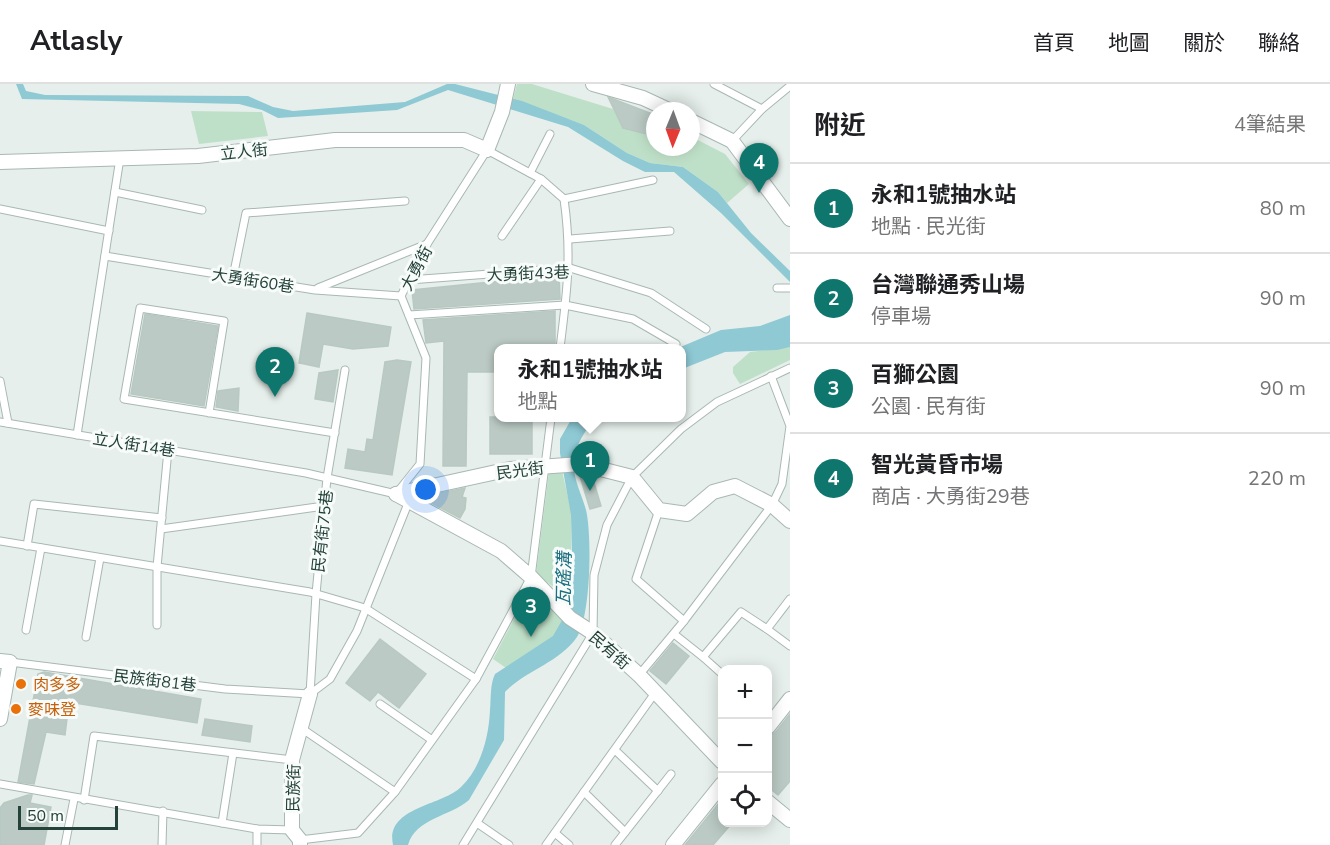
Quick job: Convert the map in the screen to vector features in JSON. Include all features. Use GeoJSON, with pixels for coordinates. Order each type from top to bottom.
{"type":"FeatureCollection","features":[{"type":"Feature","properties":{"kind":"street"},"geometry":{"type":"LineString","coordinates":[[593,84],[652,102]]}},
{"type":"Feature","properties":{"kind":"street","name":"大勇街"},"geometry":{"type":"LineString","coordinates":[[487,150],[502,112],[507,89]]}},
{"type":"Feature","properties":{"kind":"street"},"geometry":{"type":"LineString","coordinates":[[700,125],[732,141],[790,219]]}},
{"type":"Feature","properties":{"kind":"street","name":"立人街"},"geometry":{"type":"LineString","coordinates":[[0,162],[198,156],[335,140],[464,140],[487,150]]}},
{"type":"Feature","properties":{"kind":"street","name":"民光街"},"geometry":{"type":"LineString","coordinates":[[396,494],[510,469],[545,468],[559,464],[581,464],[632,477]]}},
{"type":"Feature","properties":{"kind":"street"},"geometry":{"type":"LineString","coordinates":[[632,477],[659,510],[687,514],[713,492],[735,486],[772,505],[790,520]]}},
{"type":"Feature","properties":{"kind":"street","name":"民有街"},"geometry":{"type":"LineString","coordinates":[[396,494],[501,551],[531,577],[570,618],[593,633],[639,675],[718,757]]}},
{"type":"Feature","properties":{"kind":"street"},"geometry":{"type":"LineString","coordinates":[[0,719],[5,662]]}},
{"type":"Feature","properties":{"kind":"street","name":"民族街"},"geometry":{"type":"LineString","coordinates":[[297,839],[292,760],[310,694]]}},
{"type":"Feature","properties":{"kind":"street"},"geometry":{"type":"LineString","coordinates":[[772,717],[790,699]]}},
{"type":"Feature","properties":{"kind":"street"},"geometry":{"type":"LineString","coordinates":[[673,845],[718,790]]}},
{"type":"Feature","properties":{"kind":"street"},"geometry":{"type":"LineString","coordinates":[[772,803],[788,813]]}},
{"type":"Feature","properties":{"kind":"lane"},"geometry":{"type":"LineString","coordinates":[[714,84],[762,109]]}},
{"type":"Feature","properties":{"kind":"lane"},"geometry":{"type":"LineString","coordinates":[[732,141],[762,109],[790,86]]}},
{"type":"Feature","properties":{"kind":"lane"},"geometry":{"type":"LineString","coordinates":[[530,173],[549,134]]}},
{"type":"Feature","properties":{"kind":"lane"},"geometry":{"type":"LineString","coordinates":[[487,150],[541,178],[564,199],[570,239],[570,268],[560,344]]}},
{"type":"Feature","properties":{"kind":"lane","name":"大勇街"},"geometry":{"type":"LineString","coordinates":[[396,494],[420,464],[426,358],[401,296],[427,244],[487,150]]}},
{"type":"Feature","properties":{"kind":"lane","name":"立人街14巷"},"geometry":{"type":"LineString","coordinates":[[120,157],[77,435],[327,478],[396,494]]}},
{"type":"Feature","properties":{"kind":"lane"},"geometry":{"type":"LineString","coordinates":[[502,236],[541,178]]}},
{"type":"Feature","properties":{"kind":"lane"},"geometry":{"type":"LineString","coordinates":[[564,199],[653,180]]}},
{"type":"Feature","properties":{"kind":"lane"},"geometry":{"type":"LineString","coordinates":[[115,192],[202,210]]}},
{"type":"Feature","properties":{"kind":"lane"},"geometry":{"type":"LineString","coordinates":[[233,277],[246,213],[405,201]]}},
{"type":"Feature","properties":{"kind":"lane"},"geometry":{"type":"LineString","coordinates":[[0,209],[109,231]]}},
{"type":"Feature","properties":{"kind":"lane"},"geometry":{"type":"LineString","coordinates":[[570,239],[670,231]]}},
{"type":"Feature","properties":{"kind":"lane"},"geometry":{"type":"LineString","coordinates":[[315,290],[427,244]]}},
{"type":"Feature","properties":{"kind":"lane","name":"大勇街60巷"},"geometry":{"type":"LineString","coordinates":[[105,256],[315,290],[401,296]]}},
{"type":"Feature","properties":{"kind":"lane","name":"大勇街43巷"},"geometry":{"type":"LineString","coordinates":[[409,280],[570,268],[651,293],[706,329]]}},
{"type":"Feature","properties":{"kind":"lane"},"geometry":{"type":"LineString","coordinates":[[777,288],[790,288]]}},
{"type":"Feature","properties":{"kind":"lane"},"geometry":{"type":"LineString","coordinates":[[409,315],[565,305],[633,319],[676,344]]}},
{"type":"Feature","properties":{"kind":"lane"},"geometry":{"type":"LineString","coordinates":[[209,413],[224,321],[140,308],[124,399],[209,413],[335,433]]}},
{"type":"Feature","properties":{"kind":"lane"},"geometry":{"type":"LineString","coordinates":[[463,845],[593,633],[594,575],[607,525],[632,477],[681,429],[717,402],[790,368]]}},
{"type":"Feature","properties":{"kind":"lane","name":"民有街75巷"},"geometry":{"type":"LineString","coordinates":[[310,694],[316,594],[327,478],[345,370]]}},
{"type":"Feature","properties":{"kind":"lane"},"geometry":{"type":"LineString","coordinates":[[639,675],[684,621],[772,505],[782,484],[790,426],[771,376]]}},
{"type":"Feature","properties":{"kind":"lane"},"geometry":{"type":"LineString","coordinates":[[0,381],[4,422],[77,435]]}},
{"type":"Feature","properties":{"kind":"lane"},"geometry":{"type":"LineString","coordinates":[[0,784],[74,799],[163,811],[297,839],[358,833],[394,792],[476,679],[531,577],[550,422]]}},
{"type":"Feature","properties":{"kind":"lane"},"geometry":{"type":"LineString","coordinates":[[157,624],[157,567],[168,450]]}},
{"type":"Feature","properties":{"kind":"lane"},"geometry":{"type":"LineString","coordinates":[[782,484],[790,476]]}},
{"type":"Feature","properties":{"kind":"lane"},"geometry":{"type":"LineString","coordinates":[[310,694],[330,679],[357,631],[409,501]]}},
{"type":"Feature","properties":{"kind":"lane"},"geometry":{"type":"LineString","coordinates":[[27,546],[34,504],[162,518]]}},
{"type":"Feature","properties":{"kind":"lane"},"geometry":{"type":"LineString","coordinates":[[161,529],[324,506]]}},
{"type":"Feature","properties":{"kind":"lane"},"geometry":{"type":"LineString","coordinates":[[659,510],[636,579],[684,621]]}},
{"type":"Feature","properties":{"kind":"lane"},"geometry":{"type":"LineString","coordinates":[[0,541],[316,594],[365,608],[476,679]]}},
{"type":"Feature","properties":{"kind":"lane"},"geometry":{"type":"LineString","coordinates":[[26,630],[41,548]]}},
{"type":"Feature","properties":{"kind":"lane"},"geometry":{"type":"LineString","coordinates":[[86,637],[100,558]]}},
{"type":"Feature","properties":{"kind":"lane"},"geometry":{"type":"LineString","coordinates":[[767,629],[790,599]]}},
{"type":"Feature","properties":{"kind":"lane"},"geometry":{"type":"LineString","coordinates":[[703,657],[741,612],[790,646]]}},
{"type":"Feature","properties":{"kind":"lane"},"geometry":{"type":"LineString","coordinates":[[674,633],[718,670]]}},
{"type":"Feature","properties":{"kind":"lane","name":"民族街81巷"},"geometry":{"type":"LineString","coordinates":[[5,662],[225,689],[310,694]]}},
{"type":"Feature","properties":{"kind":"lane"},"geometry":{"type":"LineString","coordinates":[[546,845],[655,693]]}},
{"type":"Feature","properties":{"kind":"lane"},"geometry":{"type":"LineString","coordinates":[[380,704],[432,740]]}},
{"type":"Feature","properties":{"kind":"lane"},"geometry":{"type":"LineString","coordinates":[[301,728],[394,792]]}},
{"type":"Feature","properties":{"kind":"lane"},"geometry":{"type":"LineString","coordinates":[[84,800],[94,736],[292,760]]}},
{"type":"Feature","properties":{"kind":"lane"},"geometry":{"type":"LineString","coordinates":[[615,750],[658,791]]}},
{"type":"Feature","properties":{"kind":"lane"},"geometry":{"type":"LineString","coordinates":[[222,823],[233,753]]}},
{"type":"Feature","properties":{"kind":"lane"},"geometry":{"type":"LineString","coordinates":[[615,845],[671,774]]}},
{"type":"Feature","properties":{"kind":"lane"},"geometry":{"type":"LineString","coordinates":[[584,792],[625,832]]}},
{"type":"Feature","properties":{"kind":"lane"},"geometry":{"type":"LineString","coordinates":[[65,845],[74,799]]}},
{"type":"Feature","properties":{"kind":"lane"},"geometry":{"type":"LineString","coordinates":[[162,845],[163,811]]}},
{"type":"Feature","properties":{"kind":"lane"},"geometry":{"type":"LineString","coordinates":[[477,823],[509,845]]}},
{"type":"Feature","properties":{"kind":"lane"},"geometry":{"type":"LineString","coordinates":[[257,829],[257,845]]}},
{"type":"Feature","properties":{"kind":"lane"},"geometry":{"type":"LineString","coordinates":[[555,833],[568,845]]}},
{"type":"Feature","properties":{"kind":"green space"},"geometry":{"type":"Polygon","coordinates":[[[517,84],[532,84],[613,109],[623,128],[646,134],[646,156],[700,156],[700,141],[725,154],[749,184],[727,203],[718,192],[683,167],[650,163],[627,153],[584,125],[513,99],[517,84]]]}},
{"type":"Feature","properties":{"kind":"green space"},"geometry":{"type":"Polygon","coordinates":[[[191,111],[262,112],[268,136],[199,144],[191,111]]]}},
{"type":"Feature","properties":{"kind":"green space"},"geometry":{"type":"Polygon","coordinates":[[[790,347],[790,360],[740,384],[733,373],[733,367],[750,352],[790,347]]]}},
{"type":"Feature","properties":{"kind":"green space"},"geometry":{"type":"Polygon","coordinates":[[[562,471],[571,510],[571,600],[536,574],[549,472],[562,471]]]}},
{"type":"Feature","properties":{"kind":"green space"},"geometry":{"type":"Polygon","coordinates":[[[534,581],[574,618],[541,655],[512,672],[493,659],[534,581]]]}},
{"type":"Feature","properties":{"kind":"water"},"geometry":{"type":"Polygon","coordinates":[[[16,84],[23,84],[26,91],[45,95],[248,96],[273,107],[293,111],[405,102],[447,84],[522,101],[584,125],[627,153],[650,163],[683,167],[718,192],[751,233],[790,271],[790,282],[721,213],[674,172],[645,172],[568,127],[448,90],[397,110],[278,118],[262,110],[239,104],[22,99],[16,84]]]}},
{"type":"Feature","properties":{"kind":"water"},"geometry":{"type":"Polygon","coordinates":[[[790,315],[790,347],[777,350],[725,352],[686,367],[686,345],[721,330],[760,326],[790,315]]]}},
{"type":"Feature","properties":{"kind":"water"},"geometry":{"type":"Polygon","coordinates":[[[570,422],[592,422],[576,449],[574,461],[576,480],[586,510],[589,537],[588,594],[582,627],[570,646],[513,684],[505,692],[504,740],[469,800],[426,823],[412,836],[408,845],[393,845],[393,832],[406,815],[452,793],[461,787],[474,771],[486,741],[491,687],[495,674],[553,636],[573,601],[571,515],[560,453],[560,439],[570,422]]]}},
{"type":"Feature","properties":{"kind":"building"},"geometry":{"type":"Polygon","coordinates":[[[608,97],[646,112],[646,134],[623,128],[608,97]]]}},
{"type":"Feature","properties":{"kind":"building"},"geometry":{"type":"Polygon","coordinates":[[[559,275],[560,299],[414,309],[412,290],[559,275]]]}},
{"type":"Feature","properties":{"kind":"building"},"geometry":{"type":"Polygon","coordinates":[[[555,311],[555,344],[494,344],[494,372],[467,372],[466,466],[443,466],[444,341],[426,343],[423,320],[555,311]]]}},
{"type":"Feature","properties":{"kind":"building"},"geometry":{"type":"Polygon","coordinates":[[[307,313],[391,327],[388,346],[353,349],[323,344],[319,367],[299,363],[307,313]]]}},
{"type":"Feature","properties":{"kind":"building"},"geometry":{"type":"Polygon","coordinates":[[[145,314],[218,326],[204,406],[131,394],[145,314]]]}},
{"type":"Feature","properties":{"kind":"building"},"geometry":{"type":"Polygon","coordinates":[[[397,360],[411,362],[392,475],[345,468],[348,449],[365,452],[367,439],[373,440],[385,362],[397,360]]]}},
{"type":"Feature","properties":{"kind":"building"},"geometry":{"type":"Polygon","coordinates":[[[338,370],[333,402],[315,399],[319,373],[338,370]]]}},
{"type":"Feature","properties":{"kind":"building"},"geometry":{"type":"Polygon","coordinates":[[[239,388],[238,411],[216,407],[218,391],[239,388]]]}},
{"type":"Feature","properties":{"kind":"building"},"geometry":{"type":"Polygon","coordinates":[[[490,417],[494,417],[494,422],[532,422],[532,454],[490,454],[490,417]]]}},
{"type":"Feature","properties":{"kind":"building"},"geometry":{"type":"Polygon","coordinates":[[[579,473],[592,476],[601,506],[590,509],[579,473]]]}},
{"type":"Feature","properties":{"kind":"building"},"geometry":{"type":"Polygon","coordinates":[[[465,488],[462,497],[466,498],[465,509],[460,518],[426,500],[427,496],[465,488]]]}},
{"type":"Feature","properties":{"kind":"building"},"geometry":{"type":"Polygon","coordinates":[[[380,639],[426,674],[399,708],[378,692],[370,701],[346,683],[380,639]]]}},
{"type":"Feature","properties":{"kind":"building"},"geometry":{"type":"Polygon","coordinates":[[[673,643],[689,656],[666,684],[650,671],[673,643]]]}},
{"type":"Feature","properties":{"kind":"building"},"geometry":{"type":"Polygon","coordinates":[[[44,672],[201,699],[197,723],[69,702],[65,735],[46,732],[34,784],[18,782],[38,674],[44,672]]]}},
{"type":"Feature","properties":{"kind":"building"},"geometry":{"type":"Polygon","coordinates":[[[790,714],[790,781],[778,795],[772,790],[772,734],[790,714]]]}},
{"type":"Feature","properties":{"kind":"building"},"geometry":{"type":"Polygon","coordinates":[[[205,719],[252,726],[250,742],[202,735],[205,719]]]}},
{"type":"Feature","properties":{"kind":"building"},"geometry":{"type":"Polygon","coordinates":[[[32,795],[30,803],[51,807],[44,845],[0,845],[0,808],[4,803],[32,795]]]}},
{"type":"Feature","properties":{"kind":"building"},"geometry":{"type":"Polygon","coordinates":[[[718,804],[718,827],[729,827],[713,845],[685,845],[718,804]]]}},
{"type":"Feature","properties":{"kind":"place","name":"智光黃昏市場"},"geometry":{"type":"Point","coordinates":[759,193]}},
{"type":"Feature","properties":{"kind":"place","name":"台灣聯通秀山場"},"geometry":{"type":"Point","coordinates":[275,397]}},
{"type":"Feature","properties":{"kind":"place","name":"永和1號抽水站"},"geometry":{"type":"Point","coordinates":[590,491]}},
{"type":"Feature","properties":{"kind":"place","name":"百獅公園"},"geometry":{"type":"Point","coordinates":[531,637]}},
{"type":"Feature","properties":{"kind":"place","name":"肉多多"},"geometry":{"type":"Point","coordinates":[21,684]}},
{"type":"Feature","properties":{"kind":"place","name":"麥味登"},"geometry":{"type":"Point","coordinates":[16,709]}},
{"type":"Feature","properties":{"kind":"water label","name":"瓦磘溝"},"geometry":{"type":"Point","coordinates":[564,579]}}]}
